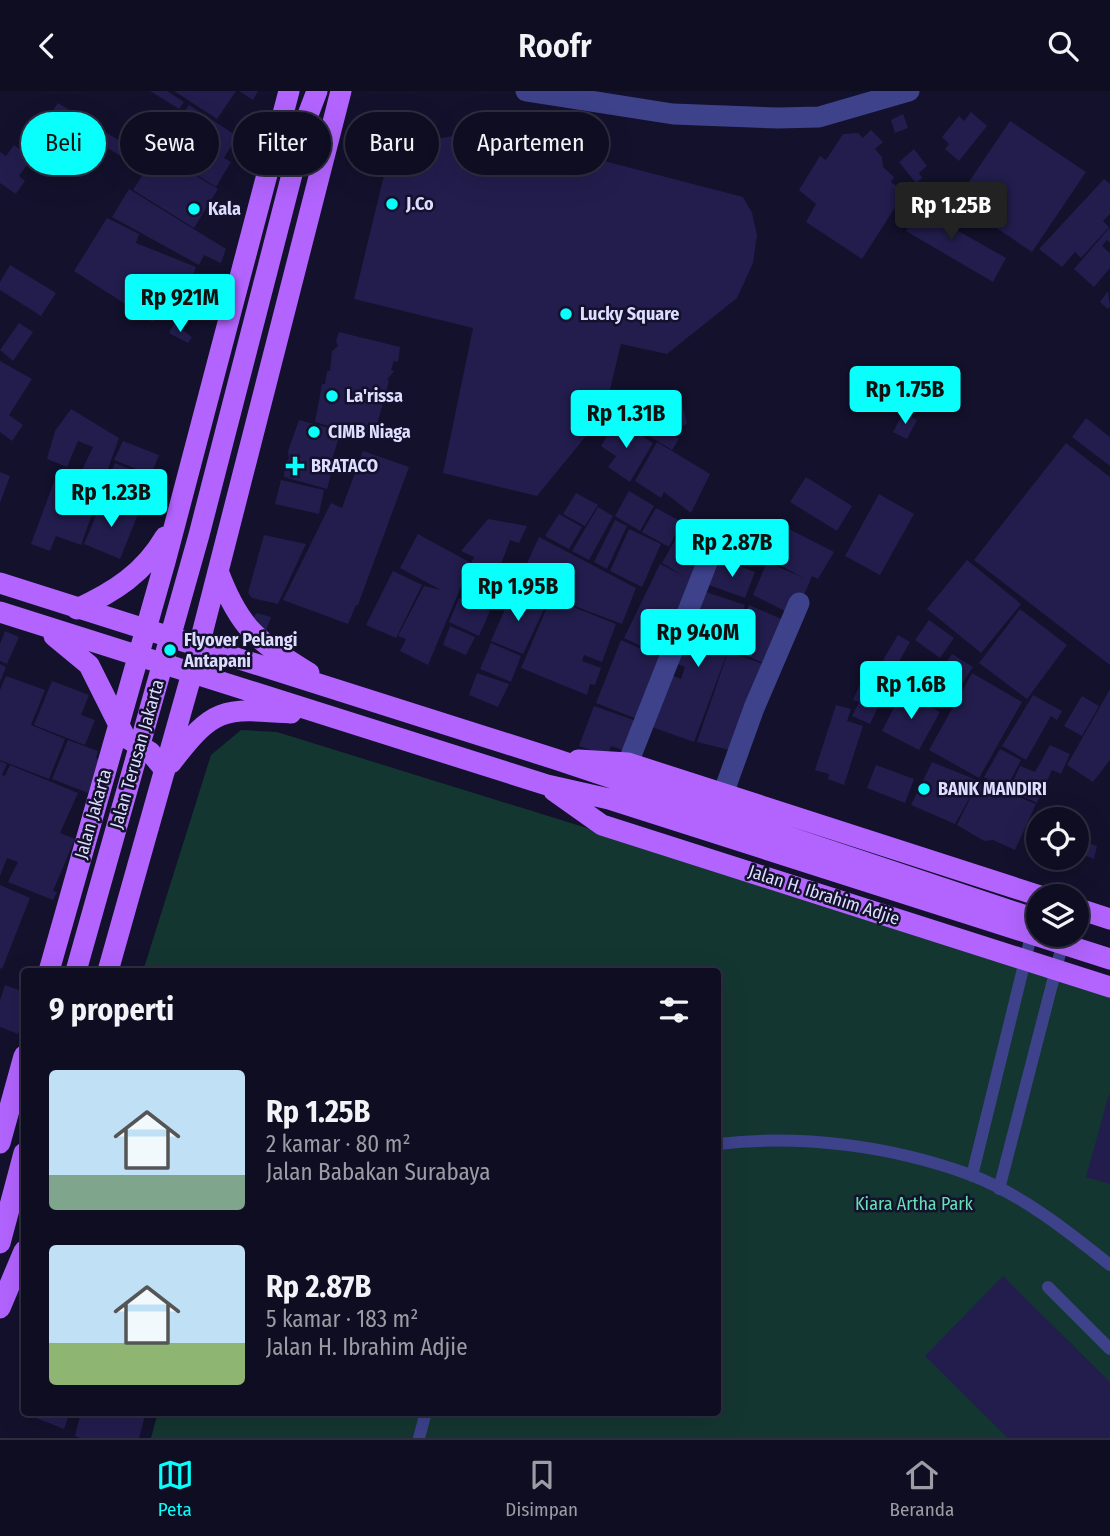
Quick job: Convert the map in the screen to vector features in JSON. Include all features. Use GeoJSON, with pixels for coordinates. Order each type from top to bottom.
{"type":"FeatureCollection","features":[{"type":"Feature","properties":{"kind":"main road","name":"Jalan Terusan Jakarta"},"geometry":{"type":"LineString","coordinates":[[136,656],[177,518],[289,91]]}},
{"type":"Feature","properties":{"kind":"main road","name":"Jalan Terusan Jakarta"},"geometry":{"type":"LineString","coordinates":[[77,968],[199,535],[314,91]]}},
{"type":"Feature","properties":{"kind":"main road","name":"Jalan Terusan Jakarta"},"geometry":{"type":"LineString","coordinates":[[192,673],[341,91]]}},
{"type":"Feature","properties":{"kind":"main road"},"geometry":{"type":"LineString","coordinates":[[77,609],[112,593],[145,566],[153,558],[177,518]]}},
{"type":"Feature","properties":{"kind":"main road"},"geometry":{"type":"LineString","coordinates":[[165,562],[176,585],[188,592],[200,593],[216,581],[237,617],[253,635],[335,689]]}},
{"type":"Feature","properties":{"kind":"main road","name":"Jalan H. Ibrahim Adjie"},"geometry":{"type":"LineString","coordinates":[[0,583],[555,759],[1026,921]]}},
{"type":"Feature","properties":{"kind":"main road","name":"Jalan H. Ibrahim Adjie"},"geometry":{"type":"LineString","coordinates":[[0,612],[547,785],[609,799],[1026,921]]}},
{"type":"Feature","properties":{"kind":"main road"},"geometry":{"type":"LineString","coordinates":[[35,624],[77,652],[89,665],[109,700],[125,737],[150,752],[165,770]]}},
{"type":"Feature","properties":{"kind":"main road","name":"Jalan Jakarta"},"geometry":{"type":"LineString","coordinates":[[50,968],[136,656]]}},
{"type":"Feature","properties":{"kind":"main road"},"geometry":{"type":"LineString","coordinates":[[109,968],[192,673]]}},
{"type":"Feature","properties":{"kind":"main road"},"geometry":{"type":"LineString","coordinates":[[165,770],[199,727],[215,716],[244,710],[328,716]]}},
{"type":"Feature","properties":{"kind":"main road","name":"Jalan H. Ibrahim Adjie"},"geometry":{"type":"LineString","coordinates":[[555,759],[628,763],[1026,891]]}},
{"type":"Feature","properties":{"kind":"main road","name":"Jalan H. Ibrahim Adjie"},"geometry":{"type":"LineString","coordinates":[[547,785],[602,825],[1110,987]]}},
{"type":"Feature","properties":{"kind":"main road"},"geometry":{"type":"LineString","coordinates":[[1089,912],[1110,919]]}},
{"type":"Feature","properties":{"kind":"main road","name":"Jalan H. Ibrahim Adjie"},"geometry":{"type":"LineString","coordinates":[[1089,940],[1110,944]]}},
{"type":"Feature","properties":{"kind":"main road","name":"Jalan H. Ibrahim Adjie"},"geometry":{"type":"LineString","coordinates":[[1087,947],[1110,959]]}},
{"type":"Feature","properties":{"kind":"main road"},"geometry":{"type":"LineString","coordinates":[[0,1143],[21,1067]]}},
{"type":"Feature","properties":{"kind":"main road"},"geometry":{"type":"LineString","coordinates":[[0,1243],[21,1164]]}},
{"type":"Feature","properties":{"kind":"main road"},"geometry":{"type":"LineString","coordinates":[[0,1308],[21,1258]]}},
{"type":"Feature","properties":{"kind":"street"},"geometry":{"type":"LineString","coordinates":[[526,91],[673,114],[778,118],[819,117],[909,91]]}},
{"type":"Feature","properties":{"kind":"street"},"geometry":{"type":"LineString","coordinates":[[628,763],[720,530]]}},
{"type":"Feature","properties":{"kind":"street"},"geometry":{"type":"LineString","coordinates":[[723,794],[758,697],[799,603]]}},
{"type":"Feature","properties":{"kind":"lane"},"geometry":{"type":"LineString","coordinates":[[972,1175],[1027,947]]}},
{"type":"Feature","properties":{"kind":"lane"},"geometry":{"type":"LineString","coordinates":[[999,1189],[1039,1042],[1054,969],[1064,947]]}},
{"type":"Feature","properties":{"kind":"lane"},"geometry":{"type":"LineString","coordinates":[[721,1145],[752,1140],[828,1142],[925,1161],[972,1175],[1048,1219],[1110,1265]]}},
{"type":"Feature","properties":{"kind":"lane"},"geometry":{"type":"LineString","coordinates":[[1048,1287],[1110,1349]]}},
{"type":"Feature","properties":{"kind":"lane"},"geometry":{"type":"LineString","coordinates":[[419,1438],[425,1416]]}},
{"type":"Feature","properties":{"kind":"green space","name":"Kiara Artha Park"},"geometry":{"type":"Polygon","coordinates":[[[241,730],[277,732],[948,940],[1110,995],[1110,1438],[151,1438],[157,1416],[721,1416],[721,968],[144,968],[211,755],[241,730]]]}},
{"type":"Feature","properties":{"kind":"building"},"geometry":{"type":"Polygon","coordinates":[[[150,91],[167,91],[184,102],[179,109],[150,91]]]}},
{"type":"Feature","properties":{"kind":"building"},"geometry":{"type":"Polygon","coordinates":[[[174,91],[236,91],[219,116],[219,112],[206,112],[174,91]]]}},
{"type":"Feature","properties":{"kind":"building"},"geometry":{"type":"Polygon","coordinates":[[[239,91],[258,91],[253,100],[239,91]]]}},
{"type":"Feature","properties":{"kind":"building"},"geometry":{"type":"Polygon","coordinates":[[[58,103],[73,112],[52,112],[58,103]]]}},
{"type":"Feature","properties":{"kind":"building"},"geometry":{"type":"Polygon","coordinates":[[[189,105],[200,112],[184,112],[189,105]]]}},
{"type":"Feature","properties":{"kind":"building"},"geometry":{"type":"Polygon","coordinates":[[[971,112],[987,126],[959,161],[945,149],[949,144],[942,137],[959,116],[964,121],[971,112]]]}},
{"type":"Feature","properties":{"kind":"building"},"geometry":{"type":"Polygon","coordinates":[[[903,114],[908,128],[895,133],[891,120],[903,114]]]}},
{"type":"Feature","properties":{"kind":"building"},"geometry":{"type":"Polygon","coordinates":[[[1010,121],[1086,172],[1032,252],[956,201],[1010,121]]]}},
{"type":"Feature","properties":{"kind":"building"},"geometry":{"type":"Polygon","coordinates":[[[219,124],[233,133],[233,143],[224,158],[231,162],[216,187],[197,175],[219,175],[219,124]]]}},
{"type":"Feature","properties":{"kind":"building"},"geometry":{"type":"Polygon","coordinates":[[[871,130],[883,142],[875,149],[882,157],[883,167],[894,177],[891,182],[905,192],[862,259],[806,222],[816,204],[799,190],[820,156],[826,160],[843,134],[858,133],[863,138],[871,130]]]}},
{"type":"Feature","properties":{"kind":"building"},"geometry":{"type":"Polygon","coordinates":[[[106,132],[120,141],[120,156],[106,147],[106,132]]]}},
{"type":"Feature","properties":{"kind":"building","name":"Lucky Square"},"geometry":{"type":"Polygon","coordinates":[[[453,136],[453,175],[609,175],[609,162],[743,197],[752,213],[757,235],[753,263],[737,298],[667,354],[621,344],[604,414],[537,496],[443,473],[473,328],[354,299],[384,175],[439,175],[441,138],[453,136]]]}},
{"type":"Feature","properties":{"kind":"building"},"geometry":{"type":"Polygon","coordinates":[[[14,145],[21,150],[19,176],[25,181],[16,194],[0,183],[0,152],[6,156],[14,145]]]}},
{"type":"Feature","properties":{"kind":"building"},"geometry":{"type":"Polygon","coordinates":[[[914,149],[927,166],[919,173],[922,178],[916,183],[899,162],[914,149]]]}},
{"type":"Feature","properties":{"kind":"building"},"geometry":{"type":"Polygon","coordinates":[[[142,175],[195,175],[218,189],[194,228],[133,190],[142,175]]]}},
{"type":"Feature","properties":{"kind":"building"},"geometry":{"type":"Polygon","coordinates":[[[1104,179],[1110,184],[1110,214],[1103,221],[1109,227],[1081,258],[1075,252],[1062,267],[1039,249],[1104,179]]]}},
{"type":"Feature","properties":{"kind":"building"},"geometry":{"type":"Polygon","coordinates":[[[129,189],[226,249],[221,263],[204,255],[199,265],[112,217],[129,189]]]}},
{"type":"Feature","properties":{"kind":"building"},"geometry":{"type":"Polygon","coordinates":[[[902,199],[1006,258],[993,282],[906,231],[911,223],[894,211],[902,199]]]}},
{"type":"Feature","properties":{"kind":"building"},"geometry":{"type":"Polygon","coordinates":[[[947,204],[966,218],[958,228],[940,214],[947,204]]]}},
{"type":"Feature","properties":{"kind":"building"},"geometry":{"type":"Polygon","coordinates":[[[107,218],[139,234],[136,243],[196,267],[184,300],[126,278],[124,283],[165,305],[153,322],[74,271],[107,218]]]}},
{"type":"Feature","properties":{"kind":"building"},"geometry":{"type":"Polygon","coordinates":[[[1110,227],[1110,243],[1107,240],[1102,246],[1110,253],[1110,268],[1094,287],[1074,269],[1110,227]]]}},
{"type":"Feature","properties":{"kind":"building"},"geometry":{"type":"Polygon","coordinates":[[[10,265],[56,293],[41,316],[0,290],[0,282],[10,265]]]}},
{"type":"Feature","properties":{"kind":"building"},"geometry":{"type":"Polygon","coordinates":[[[1108,291],[1110,306],[1108,309],[1100,302],[1108,291]]]}},
{"type":"Feature","properties":{"kind":"building"},"geometry":{"type":"Polygon","coordinates":[[[19,323],[33,332],[13,361],[0,350],[19,323]]]}},
{"type":"Feature","properties":{"kind":"building"},"geometry":{"type":"Polygon","coordinates":[[[174,324],[192,337],[188,343],[169,333],[174,324]]]}},
{"type":"Feature","properties":{"kind":"building"},"geometry":{"type":"Polygon","coordinates":[[[339,332],[400,347],[398,362],[394,361],[391,370],[394,371],[387,380],[389,381],[373,439],[315,422],[322,384],[325,384],[327,371],[330,371],[332,351],[338,346],[336,341],[339,332]]]}},
{"type":"Feature","properties":{"kind":"building"},"geometry":{"type":"Polygon","coordinates":[[[0,361],[32,379],[9,415],[23,425],[12,441],[0,432],[0,361]]]}},
{"type":"Feature","properties":{"kind":"building"},"geometry":{"type":"Polygon","coordinates":[[[679,391],[687,424],[668,432],[663,405],[679,391]]]}},
{"type":"Feature","properties":{"kind":"building"},"geometry":{"type":"Polygon","coordinates":[[[626,407],[679,439],[672,450],[620,418],[626,407]]]}},
{"type":"Feature","properties":{"kind":"building"},"geometry":{"type":"Polygon","coordinates":[[[71,409],[119,438],[81,545],[56,536],[50,551],[31,544],[55,479],[74,487],[93,447],[78,441],[67,467],[47,459],[55,431],[71,409]]]}},
{"type":"Feature","properties":{"kind":"building"},"geometry":{"type":"Polygon","coordinates":[[[903,413],[917,420],[907,439],[893,432],[903,413]]]}},
{"type":"Feature","properties":{"kind":"building"},"geometry":{"type":"Polygon","coordinates":[[[1086,418],[1110,437],[1110,466],[1072,437],[1086,418]]]}},
{"type":"Feature","properties":{"kind":"building"},"geometry":{"type":"Polygon","coordinates":[[[299,420],[341,431],[329,469],[332,470],[327,489],[284,477],[285,463],[289,459],[288,451],[299,420]]]}},
{"type":"Feature","properties":{"kind":"building"},"geometry":{"type":"Polygon","coordinates":[[[617,420],[653,443],[630,482],[608,467],[616,456],[601,446],[617,420]]]}},
{"type":"Feature","properties":{"kind":"building"},"geometry":{"type":"Polygon","coordinates":[[[123,441],[159,455],[151,475],[114,460],[123,441]]]}},
{"type":"Feature","properties":{"kind":"building"},"geometry":{"type":"Polygon","coordinates":[[[657,442],[710,474],[691,513],[664,492],[661,498],[635,481],[657,442]]]}},
{"type":"Feature","properties":{"kind":"building"},"geometry":{"type":"Polygon","coordinates":[[[1066,443],[1110,477],[1110,665],[974,560],[1066,443]]]}},
{"type":"Feature","properties":{"kind":"building"},"geometry":{"type":"Polygon","coordinates":[[[363,451],[409,467],[358,605],[348,624],[283,600],[331,503],[342,508],[363,451]]]}},
{"type":"Feature","properties":{"kind":"building"},"geometry":{"type":"Polygon","coordinates":[[[115,463],[151,478],[145,491],[109,476],[115,463]]]}},
{"type":"Feature","properties":{"kind":"building"},"geometry":{"type":"Polygon","coordinates":[[[0,472],[10,476],[0,503],[0,472]]]}},
{"type":"Feature","properties":{"kind":"building"},"geometry":{"type":"Polygon","coordinates":[[[806,477],[852,506],[837,531],[790,502],[806,477]]]}},
{"type":"Feature","properties":{"kind":"building"},"geometry":{"type":"Polygon","coordinates":[[[108,479],[144,494],[139,508],[103,493],[108,479]]]}},
{"type":"Feature","properties":{"kind":"building"},"geometry":{"type":"Polygon","coordinates":[[[281,480],[324,490],[319,514],[275,504],[281,480]]]}},
{"type":"Feature","properties":{"kind":"building"},"geometry":{"type":"Polygon","coordinates":[[[629,491],[654,506],[640,531],[615,516],[629,491]]]}},
{"type":"Feature","properties":{"kind":"building"},"geometry":{"type":"Polygon","coordinates":[[[576,493],[598,505],[585,526],[563,514],[576,493]]]}},
{"type":"Feature","properties":{"kind":"building"},"geometry":{"type":"Polygon","coordinates":[[[879,494],[914,514],[880,575],[845,556],[879,494]]]}},
{"type":"Feature","properties":{"kind":"building"},"geometry":{"type":"Polygon","coordinates":[[[103,499],[138,514],[120,559],[84,544],[103,499]]]}},
{"type":"Feature","properties":{"kind":"building"},"geometry":{"type":"Polygon","coordinates":[[[598,507],[613,516],[589,560],[572,551],[598,507]]]}},
{"type":"Feature","properties":{"kind":"building"},"geometry":{"type":"Polygon","coordinates":[[[656,508],[682,522],[669,547],[642,532],[656,508]]]}},
{"type":"Feature","properties":{"kind":"building"},"geometry":{"type":"Polygon","coordinates":[[[559,514],[582,527],[569,549],[545,536],[559,514]]]}},
{"type":"Feature","properties":{"kind":"building"},"geometry":{"type":"Polygon","coordinates":[[[488,519],[527,526],[519,543],[510,540],[500,567],[508,571],[501,586],[485,578],[489,563],[480,582],[466,575],[474,557],[461,551],[488,519]]]}},
{"type":"Feature","properties":{"kind":"building"},"geometry":{"type":"Polygon","coordinates":[[[615,520],[627,526],[607,569],[594,562],[615,520]]]}},
{"type":"Feature","properties":{"kind":"building"},"geometry":{"type":"Polygon","coordinates":[[[684,524],[715,542],[665,658],[624,638],[660,564],[684,576],[662,563],[684,524]]]}},
{"type":"Feature","properties":{"kind":"building"},"geometry":{"type":"Polygon","coordinates":[[[787,528],[834,552],[818,579],[812,576],[802,600],[791,614],[753,595],[767,562],[804,578],[770,560],[787,528]]]}},
{"type":"Feature","properties":{"kind":"building"},"geometry":{"type":"Polygon","coordinates":[[[629,529],[661,544],[642,587],[610,571],[629,529]]]}},
{"type":"Feature","properties":{"kind":"building"},"geometry":{"type":"Polygon","coordinates":[[[418,534],[471,563],[428,665],[400,651],[406,639],[398,636],[424,586],[441,590],[400,568],[418,534]]]}},
{"type":"Feature","properties":{"kind":"building"},"geometry":{"type":"Polygon","coordinates":[[[264,535],[306,544],[278,604],[252,598],[248,593],[264,535]]]}},
{"type":"Feature","properties":{"kind":"building"},"geometry":{"type":"Polygon","coordinates":[[[539,537],[636,588],[622,624],[551,597],[560,578],[563,579],[527,563],[539,537]]]}},
{"type":"Feature","properties":{"kind":"building"},"geometry":{"type":"Polygon","coordinates":[[[721,559],[755,572],[745,598],[709,585],[721,559]]]}},
{"type":"Feature","properties":{"kind":"building"},"geometry":{"type":"Polygon","coordinates":[[[967,560],[1021,604],[981,653],[927,609],[967,560]]]}},
{"type":"Feature","properties":{"kind":"building"},"geometry":{"type":"Polygon","coordinates":[[[528,565],[558,577],[547,603],[516,591],[528,565]]]}},
{"type":"Feature","properties":{"kind":"building"},"geometry":{"type":"Polygon","coordinates":[[[393,571],[422,585],[396,638],[366,625],[393,571]]]}},
{"type":"Feature","properties":{"kind":"building"},"geometry":{"type":"Polygon","coordinates":[[[513,591],[546,605],[523,654],[491,641],[513,591]]]}},
{"type":"Feature","properties":{"kind":"building"},"geometry":{"type":"Polygon","coordinates":[[[706,592],[745,605],[694,742],[649,726],[668,674],[681,679],[685,667],[673,662],[683,637],[701,643],[704,633],[690,627],[706,592]]]}},
{"type":"Feature","properties":{"kind":"building"},"geometry":{"type":"Polygon","coordinates":[[[459,598],[490,611],[479,636],[449,622],[459,598]]]}},
{"type":"Feature","properties":{"kind":"building"},"geometry":{"type":"Polygon","coordinates":[[[551,598],[616,624],[602,662],[584,655],[582,661],[601,668],[595,685],[590,684],[587,695],[521,668],[551,598]]]}},
{"type":"Feature","properties":{"kind":"building"},"geometry":{"type":"Polygon","coordinates":[[[749,605],[786,621],[766,664],[731,649],[749,605]]]}},
{"type":"Feature","properties":{"kind":"building"},"geometry":{"type":"Polygon","coordinates":[[[1020,609],[1067,645],[1027,699],[979,663],[1020,609]]]}},
{"type":"Feature","properties":{"kind":"building"},"geometry":{"type":"Polygon","coordinates":[[[256,613],[271,617],[266,631],[251,626],[256,613]]]}},
{"type":"Feature","properties":{"kind":"building"},"geometry":{"type":"Polygon","coordinates":[[[929,620],[954,638],[940,658],[915,640],[929,620]]]}},
{"type":"Feature","properties":{"kind":"building"},"geometry":{"type":"Polygon","coordinates":[[[450,626],[475,637],[466,655],[443,645],[450,626]]]}},
{"type":"Feature","properties":{"kind":"building"},"geometry":{"type":"Polygon","coordinates":[[[5,631],[19,637],[7,664],[0,661],[0,644],[5,631]]]}},
{"type":"Feature","properties":{"kind":"building"},"geometry":{"type":"Polygon","coordinates":[[[898,635],[910,642],[896,667],[883,660],[898,635]]]}},
{"type":"Feature","properties":{"kind":"building"},"geometry":{"type":"Polygon","coordinates":[[[621,640],[665,659],[642,721],[596,703],[621,640]]]}},
{"type":"Feature","properties":{"kind":"building"},"geometry":{"type":"Polygon","coordinates":[[[491,643],[521,656],[511,682],[480,669],[491,643]]]}},
{"type":"Feature","properties":{"kind":"building"},"geometry":{"type":"Polygon","coordinates":[[[728,652],[766,665],[738,752],[697,742],[728,652]]]}},
{"type":"Feature","properties":{"kind":"building"},"geometry":{"type":"Polygon","coordinates":[[[952,654],[973,667],[951,701],[930,687],[952,654]]]}},
{"type":"Feature","properties":{"kind":"building"},"geometry":{"type":"Polygon","coordinates":[[[0,664],[6,667],[0,682],[0,664]]]}},
{"type":"Feature","properties":{"kind":"building"},"geometry":{"type":"Polygon","coordinates":[[[866,671],[890,682],[870,724],[852,716],[859,702],[853,700],[866,671]]]}},
{"type":"Feature","properties":{"kind":"building"},"geometry":{"type":"Polygon","coordinates":[[[477,673],[509,684],[498,707],[469,695],[477,673]]]}},
{"type":"Feature","properties":{"kind":"building"},"geometry":{"type":"Polygon","coordinates":[[[972,673],[1022,702],[979,778],[929,750],[972,673]]]}},
{"type":"Feature","properties":{"kind":"building"},"geometry":{"type":"Polygon","coordinates":[[[6,676],[45,690],[31,725],[65,739],[49,779],[0,760],[0,690],[6,676]]]}},
{"type":"Feature","properties":{"kind":"building"},"geometry":{"type":"Polygon","coordinates":[[[52,681],[89,695],[81,715],[95,720],[85,745],[34,725],[52,681]]]}},
{"type":"Feature","properties":{"kind":"building"},"geometry":{"type":"Polygon","coordinates":[[[1110,689],[1110,760],[1093,782],[1067,765],[1110,689]]]}},
{"type":"Feature","properties":{"kind":"building"},"geometry":{"type":"Polygon","coordinates":[[[902,692],[940,712],[919,750],[882,731],[902,692]]]}},
{"type":"Feature","properties":{"kind":"building"},"geometry":{"type":"Polygon","coordinates":[[[1033,695],[1062,711],[1057,720],[1051,716],[1026,760],[1002,746],[1033,695]]]}},
{"type":"Feature","properties":{"kind":"building"},"geometry":{"type":"Polygon","coordinates":[[[1082,696],[1099,706],[1082,736],[1064,726],[1082,696]]]}},
{"type":"Feature","properties":{"kind":"building"},"geometry":{"type":"Polygon","coordinates":[[[836,705],[851,709],[847,721],[863,726],[844,785],[828,779],[829,774],[815,770],[836,705]]]}},
{"type":"Feature","properties":{"kind":"building"},"geometry":{"type":"Polygon","coordinates":[[[594,706],[642,723],[631,753],[611,746],[607,756],[579,746],[594,706]]]}},
{"type":"Feature","properties":{"kind":"building"},"geometry":{"type":"Polygon","coordinates":[[[68,740],[98,751],[96,758],[100,760],[88,793],[52,779],[68,740]]]}},
{"type":"Feature","properties":{"kind":"building"},"geometry":{"type":"Polygon","coordinates":[[[1050,745],[1070,754],[1061,774],[1052,770],[1037,803],[1009,790],[1020,766],[1035,772],[1050,745]]]}},
{"type":"Feature","properties":{"kind":"building"},"geometry":{"type":"Polygon","coordinates":[[[1000,749],[1021,760],[1006,789],[984,777],[1000,749]]]}},
{"type":"Feature","properties":{"kind":"building"},"geometry":{"type":"Polygon","coordinates":[[[0,761],[7,764],[2,775],[5,776],[10,765],[78,793],[60,833],[75,839],[53,891],[57,892],[53,900],[8,882],[18,862],[7,858],[0,876],[0,761]]]}},
{"type":"Feature","properties":{"kind":"building"},"geometry":{"type":"Polygon","coordinates":[[[932,762],[1036,804],[1035,807],[1026,807],[1026,826],[1015,850],[993,840],[984,841],[957,825],[976,786],[955,824],[911,805],[932,762]]]}},
{"type":"Feature","properties":{"kind":"building"},"geometry":{"type":"Polygon","coordinates":[[[876,765],[914,779],[905,803],[867,788],[876,765]]]}},
{"type":"Feature","properties":{"kind":"building"},"geometry":{"type":"Polygon","coordinates":[[[1089,843],[1097,846],[1094,859],[1089,857],[1089,843]]]}},
{"type":"Feature","properties":{"kind":"building"},"geometry":{"type":"Polygon","coordinates":[[[0,885],[30,898],[2,969],[0,968],[0,885]]]}},
{"type":"Feature","properties":{"kind":"building"},"geometry":{"type":"Polygon","coordinates":[[[5,985],[21,991],[21,1025],[18,1034],[0,1027],[0,1000],[5,985]]]}},
{"type":"Feature","properties":{"kind":"building"},"geometry":{"type":"Polygon","coordinates":[[[1110,1094],[1110,1184],[1086,1177],[1110,1094]]]}},
{"type":"Feature","properties":{"kind":"building"},"geometry":{"type":"Polygon","coordinates":[[[1003,1276],[1110,1382],[1110,1438],[1008,1438],[925,1356],[1003,1276]]]}},
{"type":"Feature","properties":{"kind":"building"},"geometry":{"type":"Polygon","coordinates":[[[31,1416],[69,1416],[64,1429],[31,1416]]]}},
{"type":"Feature","properties":{"kind":"building"},"geometry":{"type":"Polygon","coordinates":[[[80,1416],[145,1416],[139,1438],[75,1436],[80,1416]]]}},
{"type":"Feature","properties":{"kind":"place","name":"J.Co"},"geometry":{"type":"Point","coordinates":[392,204]}},
{"type":"Feature","properties":{"kind":"place","name":"Kala"},"geometry":{"type":"Point","coordinates":[194,209]}},
{"type":"Feature","properties":{"kind":"place","name":"Lucky Square"},"geometry":{"type":"Point","coordinates":[566,314]}},
{"type":"Feature","properties":{"kind":"place","name":"La'rissa"},"geometry":{"type":"Point","coordinates":[332,396]}},
{"type":"Feature","properties":{"kind":"place","name":"CIMB Niaga"},"geometry":{"type":"Point","coordinates":[314,432]}},
{"type":"Feature","properties":{"kind":"place","name":"BRATACO"},"geometry":{"type":"Point","coordinates":[295,466]}},
{"type":"Feature","properties":{"kind":"place","name":"Flyover Pelangi Antapani"},"geometry":{"type":"Point","coordinates":[170,650]}},
{"type":"Feature","properties":{"kind":"place","name":"BANK MANDIRI"},"geometry":{"type":"Point","coordinates":[924,789]}}]}
